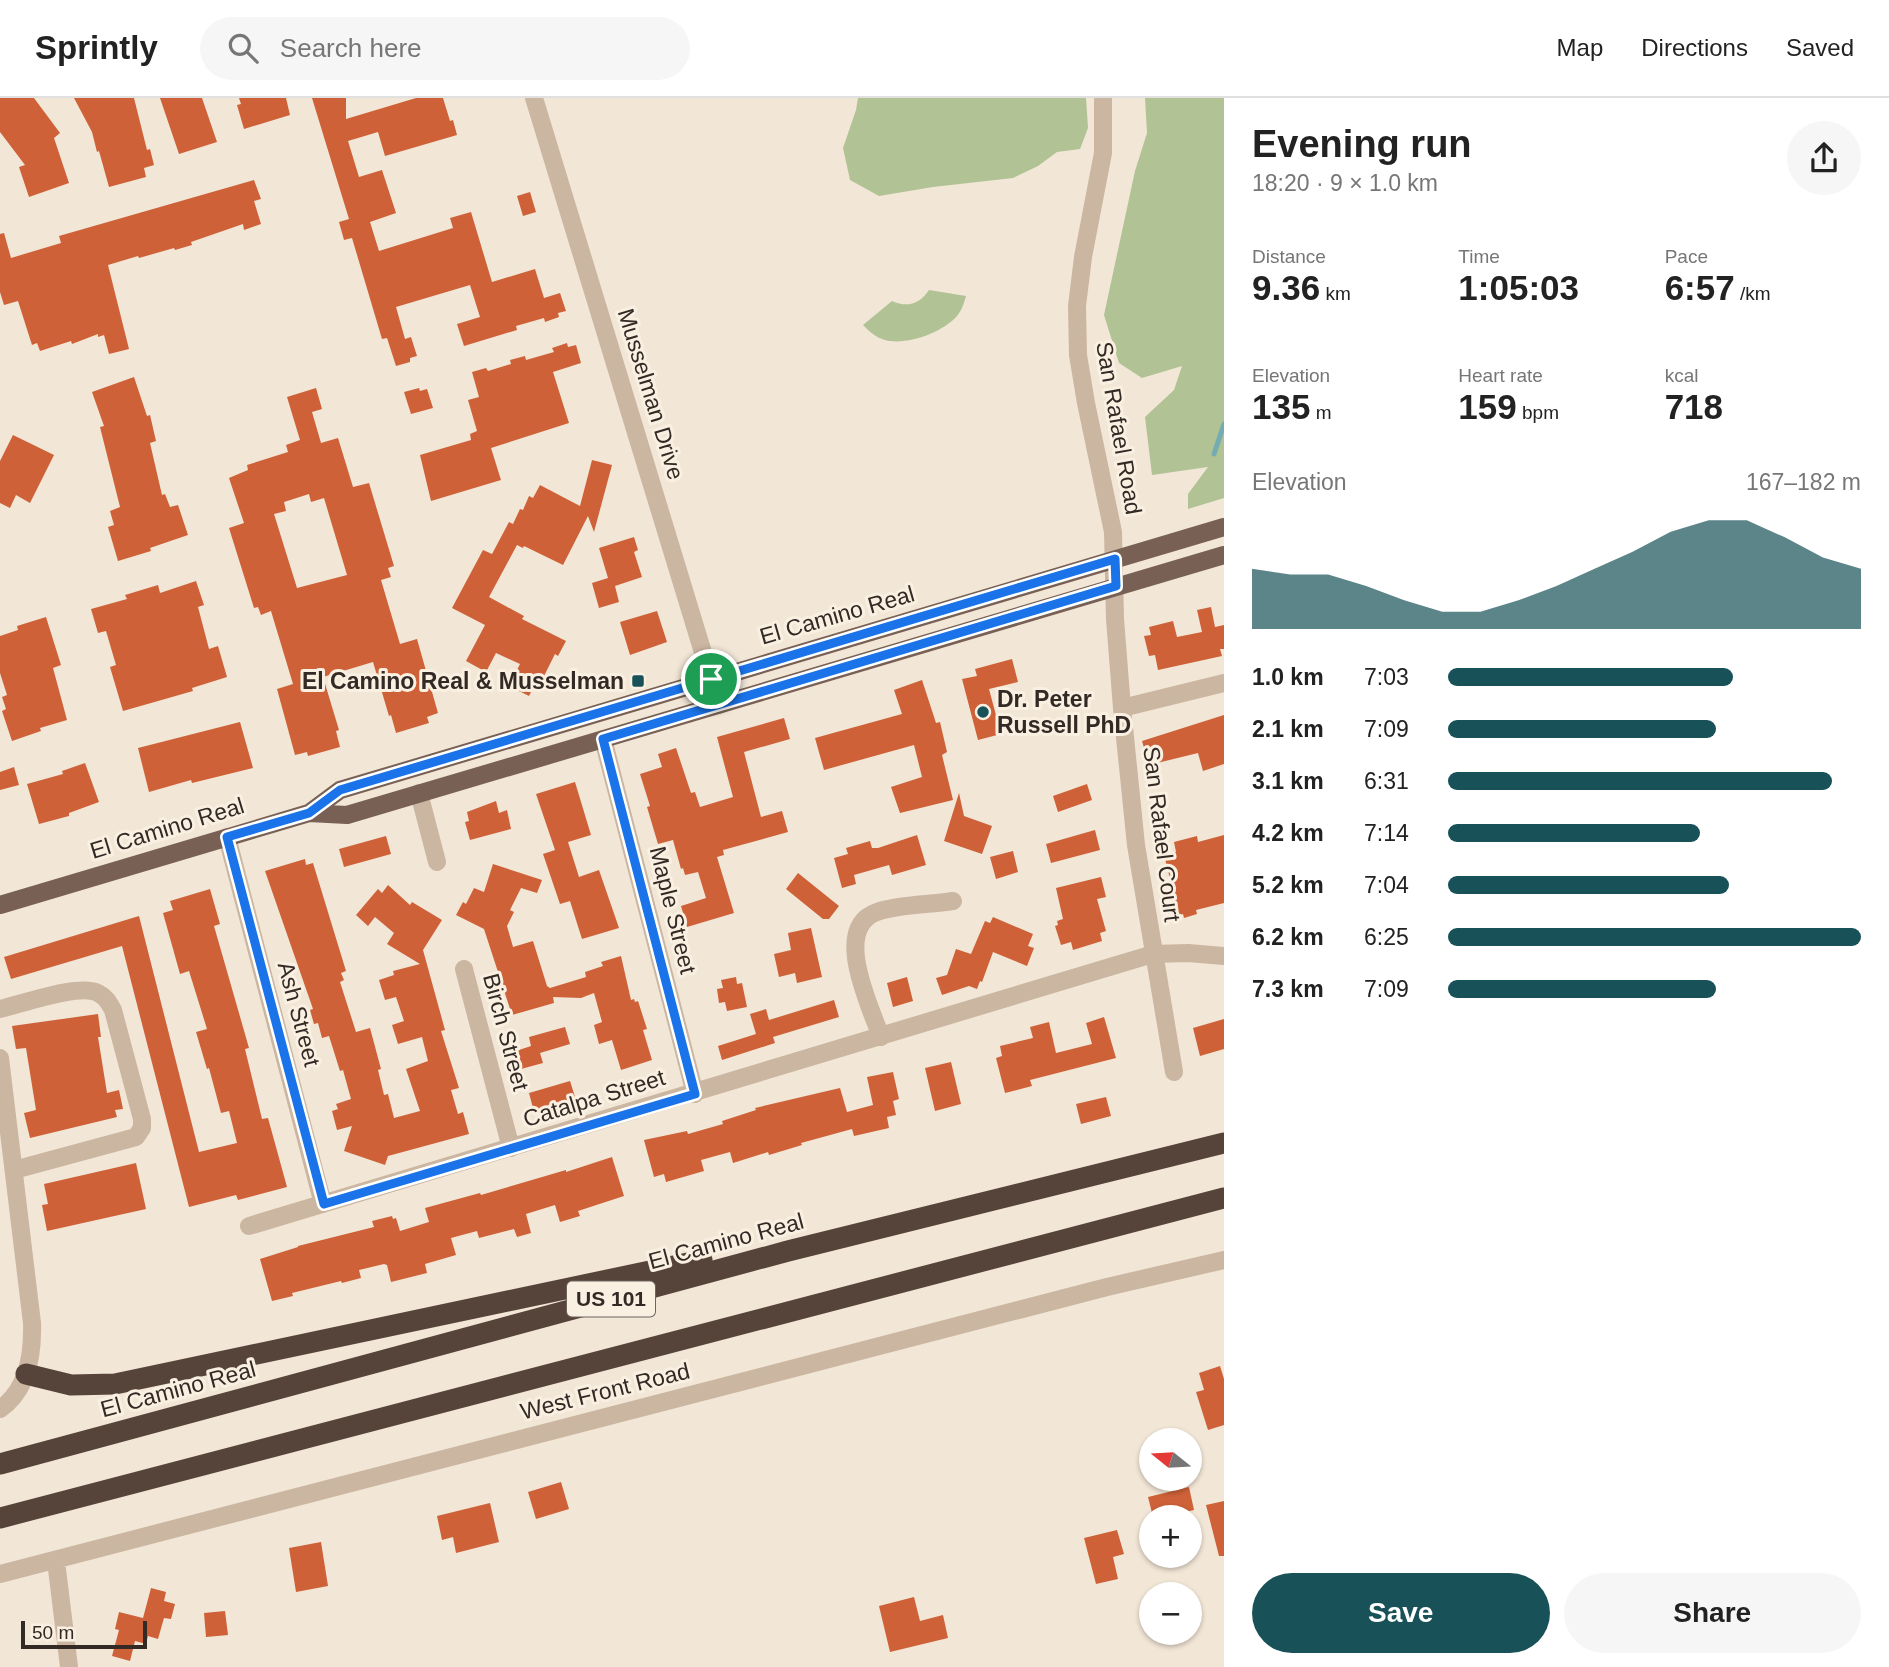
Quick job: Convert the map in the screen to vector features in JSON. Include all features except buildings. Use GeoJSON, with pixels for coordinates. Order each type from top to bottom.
{"type":"FeatureCollection","features":[{"type":"Feature","properties":{"kind":"highway","name":"El Camino Real"},"geometry":{"type":"LineString","coordinates":[[0,1464],[788,1251],[1224,1143]]}},
{"type":"Feature","properties":{"kind":"highway","name":"US 101"},"geometry":{"type":"LineString","coordinates":[[0,1518],[1224,1198]]}},
{"type":"Feature","properties":{"kind":"highway"},"geometry":{"type":"LineString","coordinates":[[26,1374],[71,1384],[115,1384],[705,1259],[788,1251]]}},
{"type":"Feature","properties":{"kind":"main road","name":"El Camino Real"},"geometry":{"type":"LineString","coordinates":[[309,813],[340,790],[1224,527]]}},
{"type":"Feature","properties":{"kind":"main road","name":"El Camino Real"},"geometry":{"type":"LineString","coordinates":[[0,905],[309,813],[346,815],[1224,555]]}},
{"type":"Feature","properties":{"kind":"street","name":"Musselman Drive"},"geometry":{"type":"LineString","coordinates":[[534,98],[719,705]]}},
{"type":"Feature","properties":{"kind":"street","name":"San Rafael Road"},"geometry":{"type":"LineString","coordinates":[[1103,98],[1103,153],[1083,257],[1077,306],[1078,355],[1113,532],[1115,559]]}},
{"type":"Feature","properties":{"kind":"street","name":"San Rafael Court"},"geometry":{"type":"LineString","coordinates":[[1115,559],[1115,619],[1136,845],[1174,1072]]}},
{"type":"Feature","properties":{"kind":"street"},"geometry":{"type":"LineString","coordinates":[[1122,708],[1224,683]]}},
{"type":"Feature","properties":{"kind":"street","name":"Maple Street"},"geometry":{"type":"LineString","coordinates":[[603,739],[695,1094]]}},
{"type":"Feature","properties":{"kind":"street"},"geometry":{"type":"LineString","coordinates":[[419,793],[437,862]]}},
{"type":"Feature","properties":{"kind":"street","name":"Ash Street"},"geometry":{"type":"LineString","coordinates":[[227,837],[324,1204]]}},
{"type":"Feature","properties":{"kind":"street"},"geometry":{"type":"LineString","coordinates":[[881,1037],[856,965],[854,951],[860,927],[877,912],[953,901]]}},
{"type":"Feature","properties":{"kind":"street","name":"Catalpa Street"},"geometry":{"type":"LineString","coordinates":[[249,1226],[695,1094],[1153,954],[1224,956]]}},
{"type":"Feature","properties":{"kind":"street","name":"Birch Street"},"geometry":{"type":"LineString","coordinates":[[464,969],[511,1148]]}},
{"type":"Feature","properties":{"kind":"street"},"geometry":{"type":"LineString","coordinates":[[0,1009],[83,989],[98,992],[113,1010],[142,1119],[142,1128],[136,1137],[14,1170]]}},
{"type":"Feature","properties":{"kind":"street"},"geometry":{"type":"LineString","coordinates":[[0,1058],[32,1323],[31,1355],[26,1374],[16,1396],[0,1409]]}},
{"type":"Feature","properties":{"kind":"street","name":"West Front Road"},"geometry":{"type":"LineString","coordinates":[[0,1574],[1107,1287],[1224,1260]]}},
{"type":"Feature","properties":{"kind":"street"},"geometry":{"type":"LineString","coordinates":[[56,1560],[69,1667]]}},
{"type":"Feature","properties":{"kind":"green space"},"geometry":{"type":"Polygon","coordinates":[[[858,98],[1086,98],[1088,128],[1080,149],[1057,152],[1038,166],[1013,178],[879,196],[850,180],[843,148],[858,98]]]}},
{"type":"Feature","properties":{"kind":"green space"},"geometry":{"type":"Polygon","coordinates":[[[1145,98],[1224,98],[1224,498],[1188,509],[1188,494],[1208,467],[1152,475],[1145,417],[1174,390],[1182,366],[1142,378],[1119,363],[1104,315],[1135,171],[1147,133],[1145,98]]]}},
{"type":"Feature","properties":{"kind":"green space"},"geometry":{"type":"Polygon","coordinates":[[[929,290],[966,296],[957,316],[934,332],[914,339],[894,341],[878,337],[863,325],[892,301],[913,303],[922,299],[929,290]]]}},
{"type":"Feature","properties":{"kind":"waterway"},"geometry":{"type":"LineString","coordinates":[[1214,454],[1224,424]]}},
{"type":"Feature","properties":{"kind":"place","name":"El Camino Real & Musselman"},"geometry":{"type":"Point","coordinates":[638,681]}},
{"type":"Feature","properties":{"kind":"place","name":"Dr. Peter Russell PhD"},"geometry":{"type":"Point","coordinates":[983,712]}},
{"type":"Feature","properties":{"kind":"route"},"geometry":{"type":"LineString","coordinates":[[1115,559],[1116,586],[603,739],[695,1094],[324,1204],[227,837],[309,813],[340,790],[711,679],[1115,559]]}}]}
